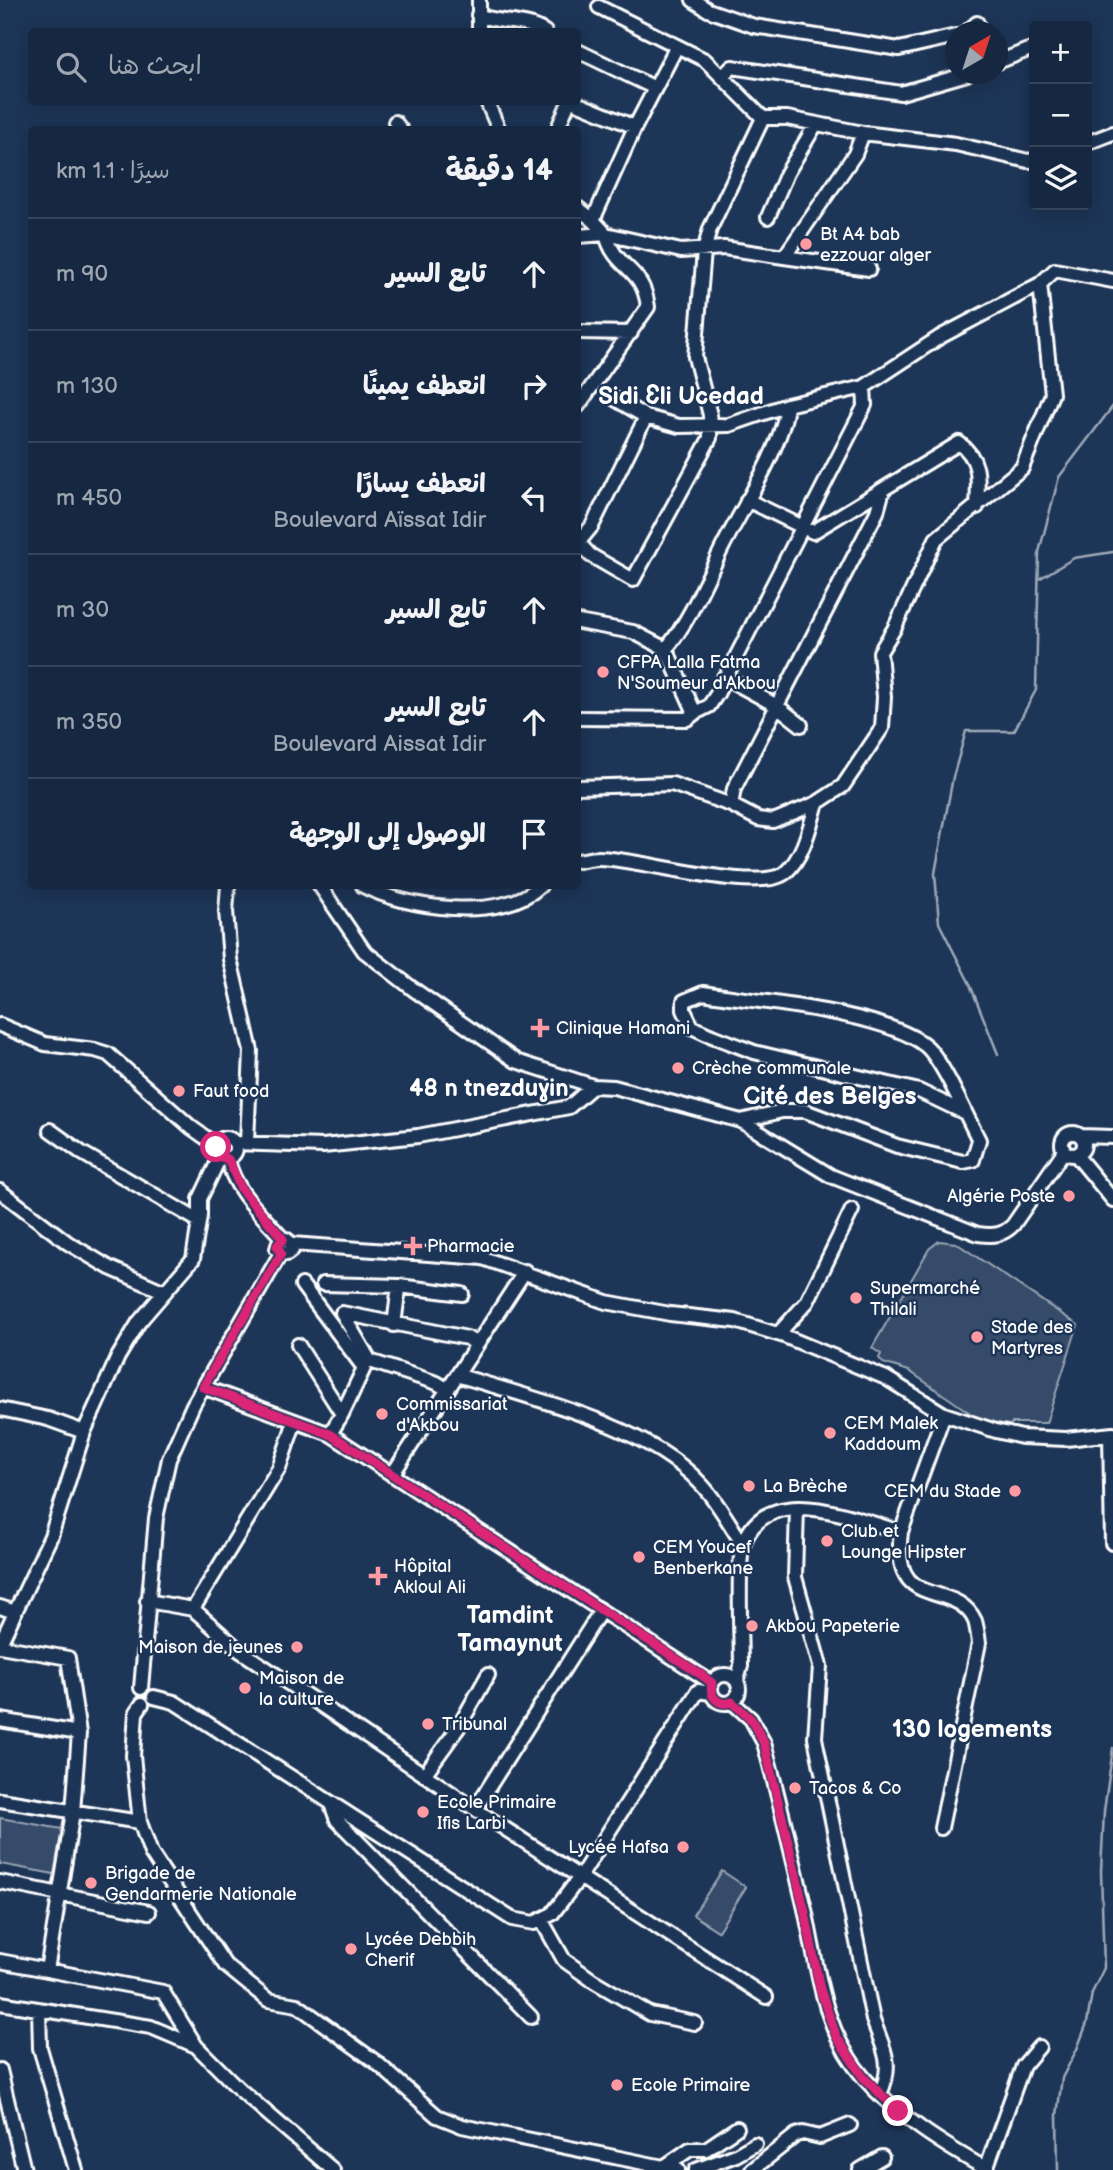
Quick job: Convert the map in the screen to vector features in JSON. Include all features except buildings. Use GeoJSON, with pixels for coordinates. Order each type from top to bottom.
{"type":"FeatureCollection","features":[{"type":"Feature","properties":{"kind":"street"},"geometry":{"type":"LineString","coordinates":[[479,0],[479,28]]}},
{"type":"Feature","properties":{"kind":"street"},"geometry":{"type":"LineString","coordinates":[[692,0],[708,10],[754,26],[899,49],[945,39]]}},
{"type":"Feature","properties":{"kind":"street"},"geometry":{"type":"LineString","coordinates":[[599,7],[705,60],[763,118],[787,118],[863,134],[956,144],[1029,161]]}},
{"type":"Feature","properties":{"kind":"street"},"geometry":{"type":"LineString","coordinates":[[478,15],[492,21],[536,25],[540,28]]}},
{"type":"Feature","properties":{"kind":"street"},"geometry":{"type":"LineString","coordinates":[[593,220],[635,127],[677,46]]}},
{"type":"Feature","properties":{"kind":"street"},"geometry":{"type":"LineString","coordinates":[[1008,58],[1028,50]]}},
{"type":"Feature","properties":{"kind":"street"},"geometry":{"type":"LineString","coordinates":[[581,52],[655,88]]}},
{"type":"Feature","properties":{"kind":"street"},"geometry":{"type":"LineString","coordinates":[[722,77],[732,67],[901,93],[945,80]]}},
{"type":"Feature","properties":{"kind":"street"},"geometry":{"type":"LineString","coordinates":[[581,104],[635,127]]}},
{"type":"Feature","properties":{"kind":"street"},"geometry":{"type":"LineString","coordinates":[[488,105],[497,126]]}},
{"type":"Feature","properties":{"kind":"street"},"geometry":{"type":"LineString","coordinates":[[559,126],[568,105]]}},
{"type":"Feature","properties":{"kind":"street"},"geometry":{"type":"LineString","coordinates":[[581,546],[590,555],[633,580],[710,438],[711,427],[695,357],[704,251],[710,229],[763,118]]}},
{"type":"Feature","properties":{"kind":"street"},"geometry":{"type":"LineString","coordinates":[[768,217],[787,173],[816,124]]}},
{"type":"Feature","properties":{"kind":"street"},"geometry":{"type":"LineString","coordinates":[[1092,141],[1113,133]]}},
{"type":"Feature","properties":{"kind":"street"},"geometry":{"type":"LineString","coordinates":[[784,257],[855,154],[863,134]]}},
{"type":"Feature","properties":{"kind":"street"},"geometry":{"type":"LineString","coordinates":[[581,210],[606,234],[611,254],[638,276],[646,292],[648,307],[581,402]]}},
{"type":"Feature","properties":{"kind":"street"},"geometry":{"type":"LineString","coordinates":[[581,236],[606,234],[681,251],[724,248],[869,269]]}},
{"type":"Feature","properties":{"kind":"street"},"geometry":{"type":"LineString","coordinates":[[615,399],[646,417],[679,426],[729,425],[787,405],[864,387],[940,337],[1040,284],[1055,270],[1113,281]]}},
{"type":"Feature","properties":{"kind":"street"},"geometry":{"type":"LineString","coordinates":[[581,787],[672,784],[731,805],[758,819],[773,821],[817,803],[843,786],[882,728],[884,697],[880,652],[894,629],[936,539],[1022,468],[1052,394],[1040,284]]}},
{"type":"Feature","properties":{"kind":"street"},"geometry":{"type":"LineString","coordinates":[[581,332],[631,333]]}},
{"type":"Feature","properties":{"kind":"street"},"geometry":{"type":"LineString","coordinates":[[581,718],[687,719],[709,706],[803,530],[865,405],[864,387]]}},
{"type":"Feature","properties":{"kind":"street"},"geometry":{"type":"LineString","coordinates":[[666,649],[681,627],[747,500],[786,420],[787,405]]}},
{"type":"Feature","properties":{"kind":"street"},"geometry":{"type":"LineString","coordinates":[[581,539],[592,526],[646,417]]}},
{"type":"Feature","properties":{"kind":"street"},"geometry":{"type":"LineString","coordinates":[[747,500],[813,533],[959,443],[970,451],[979,469],[977,506]]}},
{"type":"Feature","properties":{"kind":"street"},"geometry":{"type":"LineString","coordinates":[[731,805],[734,789],[877,512],[883,491]]}},
{"type":"Feature","properties":{"kind":"street"},"geometry":{"type":"LineString","coordinates":[[581,623],[633,632],[666,649],[695,713]]}},
{"type":"Feature","properties":{"kind":"street"},"geometry":{"type":"LineString","coordinates":[[724,677],[778,706],[801,725]]}},
{"type":"Feature","properties":{"kind":"street"},"geometry":{"type":"LineString","coordinates":[[581,861],[599,858],[756,880],[774,878],[785,873],[794,862],[817,803]]}},
{"type":"Feature","properties":{"kind":"street"},"geometry":{"type":"LineString","coordinates":[[221,1153],[236,1152],[241,1142],[251,1051],[230,959],[226,911],[228,889]]}},
{"type":"Feature","properties":{"kind":"street"},"geometry":{"type":"LineString","coordinates":[[322,889],[364,951],[516,1061],[593,1086],[614,1087],[741,1121],[831,1176],[978,1234],[1004,1234],[1085,1142],[1081,1136]]}},
{"type":"Feature","properties":{"kind":"street"},"geometry":{"type":"LineString","coordinates":[[371,889],[407,902],[466,910],[526,896],[536,889]]}},
{"type":"Feature","properties":{"kind":"street"},"geometry":{"type":"LineString","coordinates":[[741,1121],[782,1111],[805,1111],[897,1146],[963,1162],[973,1160],[979,1140],[928,1047],[906,1033],[783,1003],[703,993],[684,1001],[684,1010],[692,1027],[707,1034],[754,1052],[919,1091],[963,1112]]}},
{"type":"Feature","properties":{"kind":"street"},"geometry":{"type":"LineString","coordinates":[[0,1025],[45,1044],[95,1049],[108,1054],[221,1153],[241,1189],[288,1242],[289,1253],[281,1254],[203,1387],[169,1459],[156,1518],[146,1601],[141,1688],[136,1697],[142,1704]]}},
{"type":"Feature","properties":{"kind":"street"},"geometry":{"type":"LineString","coordinates":[[241,1142],[323,1146],[418,1136],[569,1107],[593,1086]]}},
{"type":"Feature","properties":{"kind":"street"},"geometry":{"type":"LineString","coordinates":[[50,1130],[82,1153],[200,1221]]}},
{"type":"Feature","properties":{"kind":"street"},"geometry":{"type":"LineString","coordinates":[[1113,1137],[1070,1133],[1064,1137],[1113,1200]]}},
{"type":"Feature","properties":{"kind":"street"},"geometry":{"type":"LineString","coordinates":[[47,1970],[73,1812],[79,1733],[68,1658],[0,1645],[51,1535],[84,1432],[118,1357],[139,1322],[193,1259],[200,1221],[200,1199],[221,1153]]}},
{"type":"Feature","properties":{"kind":"street"},"geometry":{"type":"LineString","coordinates":[[1074,1153],[1113,1186]]}},
{"type":"Feature","properties":{"kind":"street"},"geometry":{"type":"LineString","coordinates":[[0,1191],[68,1242],[110,1268],[164,1292]]}},
{"type":"Feature","properties":{"kind":"street"},"geometry":{"type":"LineString","coordinates":[[778,1334],[807,1302],[852,1210]]}},
{"type":"Feature","properties":{"kind":"street"},"geometry":{"type":"LineString","coordinates":[[288,1242],[483,1258],[606,1301],[670,1314],[735,1321],[778,1334],[886,1378],[944,1414],[1022,1437],[1066,1439],[1111,1435],[1112,1543]]}},
{"type":"Feature","properties":{"kind":"street"},"geometry":{"type":"LineString","coordinates":[[392,1475],[525,1271]]}},
{"type":"Feature","properties":{"kind":"street"},"geometry":{"type":"LineString","coordinates":[[323,1284],[399,1286],[462,1294]]}},
{"type":"Feature","properties":{"kind":"street"},"geometry":{"type":"LineString","coordinates":[[302,1285],[364,1368],[330,1434]]}},
{"type":"Feature","properties":{"kind":"street"},"geometry":{"type":"LineString","coordinates":[[394,1325],[399,1286]]}},
{"type":"Feature","properties":{"kind":"street"},"geometry":{"type":"LineString","coordinates":[[448,1390],[437,1383],[370,1360],[342,1313],[467,1338],[477,1345]]}},
{"type":"Feature","properties":{"kind":"street"},"geometry":{"type":"LineString","coordinates":[[298,1345],[342,1413]]}},
{"type":"Feature","properties":{"kind":"street"},"geometry":{"type":"LineString","coordinates":[[457,1375],[582,1414],[658,1450],[701,1483],[743,1544]]}},
{"type":"Feature","properties":{"kind":"street"},"geometry":{"type":"LineString","coordinates":[[203,1387],[330,1434],[711,1688],[720,1703],[732,1702],[751,1719],[764,1743],[805,1912],[820,1989],[836,2036],[863,2077],[898,2111],[953,2150],[987,2170],[1023,2066],[1040,2047]]}},
{"type":"Feature","properties":{"kind":"street"},"geometry":{"type":"LineString","coordinates":[[0,1409],[48,1419],[84,1432]]}},
{"type":"Feature","properties":{"kind":"street"},"geometry":{"type":"LineString","coordinates":[[941,1828],[979,1643],[974,1619],[960,1605],[915,1587],[906,1578],[900,1556],[901,1532],[944,1414]]}},
{"type":"Feature","properties":{"kind":"street"},"geometry":{"type":"LineString","coordinates":[[193,1609],[279,1468],[295,1421]]}},
{"type":"Feature","properties":{"kind":"street"},"geometry":{"type":"LineString","coordinates":[[732,1702],[739,1689],[737,1681],[741,1666],[743,1544],[761,1518],[782,1507],[818,1509],[901,1532]]}},
{"type":"Feature","properties":{"kind":"street"},"geometry":{"type":"LineString","coordinates":[[797,1508],[795,1577],[820,1666],[815,1738],[873,2020],[888,2059],[889,2076],[880,2094]]}},
{"type":"Feature","properties":{"kind":"street"},"geometry":{"type":"LineString","coordinates":[[146,1601],[193,1609],[239,1650],[475,1809],[765,1997]]}},
{"type":"Feature","properties":{"kind":"street"},"geometry":{"type":"LineString","coordinates":[[0,1607],[15,1612]]}},
{"type":"Feature","properties":{"kind":"street"},"geometry":{"type":"LineString","coordinates":[[475,1809],[600,1612]]}},
{"type":"Feature","properties":{"kind":"street"},"geometry":{"type":"LineString","coordinates":[[424,1775],[458,1728],[488,1675]]}},
{"type":"Feature","properties":{"kind":"street"},"geometry":{"type":"LineString","coordinates":[[153,1697],[174,1702],[512,1919],[534,1923],[552,1914],[580,1877],[698,1691],[711,1688],[721,1675],[731,1676],[737,1681]]}},
{"type":"Feature","properties":{"kind":"street"},"geometry":{"type":"LineString","coordinates":[[141,1688],[149,1688],[153,1697]]}},
{"type":"Feature","properties":{"kind":"street"},"geometry":{"type":"LineString","coordinates":[[153,1697],[150,1702],[142,1704],[136,1713],[133,1756],[140,1822],[151,1853],[225,1965],[268,2000],[297,2005],[376,2062],[437,2116],[463,2126],[678,2170]]}},
{"type":"Feature","properties":{"kind":"street"},"geometry":{"type":"LineString","coordinates":[[0,1720],[79,1733]]}},
{"type":"Feature","properties":{"kind":"street"},"geometry":{"type":"LineString","coordinates":[[0,1800],[140,1822]]}},
{"type":"Feature","properties":{"kind":"street"},"geometry":{"type":"LineString","coordinates":[[331,1804],[337,1820],[531,2017]]}},
{"type":"Feature","properties":{"kind":"street"},"geometry":{"type":"LineString","coordinates":[[0,1882],[149,1912]]}},
{"type":"Feature","properties":{"kind":"street"},"geometry":{"type":"LineString","coordinates":[[542,1921],[564,1960],[592,1980],[650,2014],[695,2023]]}},
{"type":"Feature","properties":{"kind":"street"},"geometry":{"type":"LineString","coordinates":[[0,1961],[163,1992],[197,2046],[238,2088],[333,2170]]}},
{"type":"Feature","properties":{"kind":"street"},"geometry":{"type":"LineString","coordinates":[[0,2003],[151,2026],[197,2046]]}},
{"type":"Feature","properties":{"kind":"street"},"geometry":{"type":"LineString","coordinates":[[39,2009],[40,2048],[76,2170]]}},
{"type":"Feature","properties":{"kind":"street"},"geometry":{"type":"LineString","coordinates":[[0,2070],[24,2170]]}},
{"type":"Feature","properties":{"kind":"street"},"geometry":{"type":"LineString","coordinates":[[752,2170],[796,2135],[803,2133],[820,2137],[850,2125]]}},
{"type":"Feature","properties":{"kind":"street"},"geometry":{"type":"LineString","coordinates":[[664,2167],[690,2150],[706,2149],[737,2129]]}},
{"type":"Feature","properties":{"kind":"street"},"geometry":{"type":"LineString","coordinates":[[696,2170],[736,2155],[755,2144]]}},
{"type":"Feature","properties":{"kind":"street"},"geometry":{"type":"LineString","coordinates":[[860,2170],[882,2157]]}},
{"type":"Feature","properties":{"kind":"shaded area","name":"Stade des Martyres"},"geometry":{"type":"Polygon","coordinates":[[[939,1241],[956,1243],[1078,1325],[1046,1423],[1010,1425],[988,1422],[973,1415],[909,1371],[883,1363],[879,1358],[881,1354],[872,1348],[929,1249],[939,1241]]]}},
{"type":"Feature","properties":{"kind":"shaded area"},"geometry":{"type":"Polygon","coordinates":[[[0,1818],[62,1829],[54,1874],[0,1864],[0,1818]]]}},
{"type":"Feature","properties":{"kind":"shaded area"},"geometry":{"type":"Polygon","coordinates":[[[722,1871],[746,1887],[718,1931],[693,1915],[722,1871]]]}},
{"type":"Feature","properties":{"kind":"waterway"},"geometry":{"type":"LineString","coordinates":[[998,1054],[969,982],[939,923],[935,873],[953,777],[966,731],[1014,731],[1036,690],[1039,552],[1059,477],[1113,406]]}},
{"type":"Feature","properties":{"kind":"waterway"},"geometry":{"type":"LineString","coordinates":[[1039,579],[1074,558],[1113,552]]}},
{"type":"Feature","properties":{"kind":"waterway"},"geometry":{"type":"LineString","coordinates":[[1058,2170],[1057,2115],[1062,2078],[1087,2023],[1092,1993],[1104,1968],[1101,1871],[1104,1811],[1113,1748]]}},
{"type":"Feature","properties":{"kind":"place","name":"Bt A4 bab ezzouar alger"},"geometry":{"type":"Point","coordinates":[806,244]}},
{"type":"Feature","properties":{"kind":"place","name":"CFPA Lalla Fatma N'Soumeur d'Akbou"},"geometry":{"type":"Point","coordinates":[603,672]}},
{"type":"Feature","properties":{"kind":"place","name":"Clinique Hamani"},"geometry":{"type":"Point","coordinates":[540,1028]}},
{"type":"Feature","properties":{"kind":"place","name":"Crèche communale"},"geometry":{"type":"Point","coordinates":[678,1068]}},
{"type":"Feature","properties":{"kind":"place","name":"Faut food"},"geometry":{"type":"Point","coordinates":[179,1091]}},
{"type":"Feature","properties":{"kind":"place","name":"Algérie Poste"},"geometry":{"type":"Point","coordinates":[1069,1196]}},
{"type":"Feature","properties":{"kind":"place","name":"Pharmacie"},"geometry":{"type":"Point","coordinates":[413,1246]}},
{"type":"Feature","properties":{"kind":"place","name":"Supermarché Thilali"},"geometry":{"type":"Point","coordinates":[856,1298]}},
{"type":"Feature","properties":{"kind":"place","name":"Stade des Martyres"},"geometry":{"type":"Point","coordinates":[977,1337]}},
{"type":"Feature","properties":{"kind":"place","name":"Commissariat d'Akbou"},"geometry":{"type":"Point","coordinates":[382,1414]}},
{"type":"Feature","properties":{"kind":"place","name":"CEM Malek Kaddoum"},"geometry":{"type":"Point","coordinates":[830,1433]}},
{"type":"Feature","properties":{"kind":"place","name":"La Brèche"},"geometry":{"type":"Point","coordinates":[749,1486]}},
{"type":"Feature","properties":{"kind":"place","name":"CEM du Stade"},"geometry":{"type":"Point","coordinates":[1015,1491]}},
{"type":"Feature","properties":{"kind":"place","name":"Club et Lounge Hipster"},"geometry":{"type":"Point","coordinates":[827,1541]}},
{"type":"Feature","properties":{"kind":"place","name":"CEM Youcef Benberkane"},"geometry":{"type":"Point","coordinates":[639,1557]}},
{"type":"Feature","properties":{"kind":"place","name":"Hôpital Akloul Ali"},"geometry":{"type":"Point","coordinates":[378,1576]}},
{"type":"Feature","properties":{"kind":"place","name":"Akbou Papeterie"},"geometry":{"type":"Point","coordinates":[752,1626]}},
{"type":"Feature","properties":{"kind":"place","name":"Maison de jeunes"},"geometry":{"type":"Point","coordinates":[297,1647]}},
{"type":"Feature","properties":{"kind":"place","name":"Maison de la culture"},"geometry":{"type":"Point","coordinates":[245,1688]}},
{"type":"Feature","properties":{"kind":"place","name":"Tribunal"},"geometry":{"type":"Point","coordinates":[428,1724]}},
{"type":"Feature","properties":{"kind":"place","name":"Tacos & Co"},"geometry":{"type":"Point","coordinates":[795,1788]}},
{"type":"Feature","properties":{"kind":"place","name":"Ecole Primaire Ifis Larbi"},"geometry":{"type":"Point","coordinates":[423,1812]}},
{"type":"Feature","properties":{"kind":"place","name":"Lycée Hafsa"},"geometry":{"type":"Point","coordinates":[683,1847]}},
{"type":"Feature","properties":{"kind":"place","name":"Brigade de Gendarmerie Nationale"},"geometry":{"type":"Point","coordinates":[91,1883]}},
{"type":"Feature","properties":{"kind":"place","name":"Lycée Debbih Cherif"},"geometry":{"type":"Point","coordinates":[351,1949]}},
{"type":"Feature","properties":{"kind":"place","name":"Ecole Primaire"},"geometry":{"type":"Point","coordinates":[617,2085]}},
{"type":"Feature","properties":{"kind":"district","name":"Sidi Ɛli Ucedad"},"geometry":{"type":"Point","coordinates":[681,396]}},
{"type":"Feature","properties":{"kind":"district","name":"48 n tnezduɣin"},"geometry":{"type":"Point","coordinates":[489,1088]}},
{"type":"Feature","properties":{"kind":"district","name":"Cité des Belges"},"geometry":{"type":"Point","coordinates":[830,1096]}},
{"type":"Feature","properties":{"kind":"district","name":"Tamdint Tamaynut"},"geometry":{"type":"Point","coordinates":[510,1629]}},
{"type":"Feature","properties":{"kind":"district","name":"130 logements"},"geometry":{"type":"Point","coordinates":[972,1729]}},
{"type":"Feature","properties":{"kind":"route"},"geometry":{"type":"LineString","coordinates":[[216,1147],[217,1154],[228,1159],[230,1169],[241,1189],[283,1239],[277,1246],[281,1254],[203,1387],[330,1434],[600,1612],[703,1676],[712,1683],[711,1693],[715,1700],[725,1704],[732,1702],[751,1719],[764,1743],[777,1790],[820,1989],[836,2036],[863,2077],[898,2111]]}}]}
